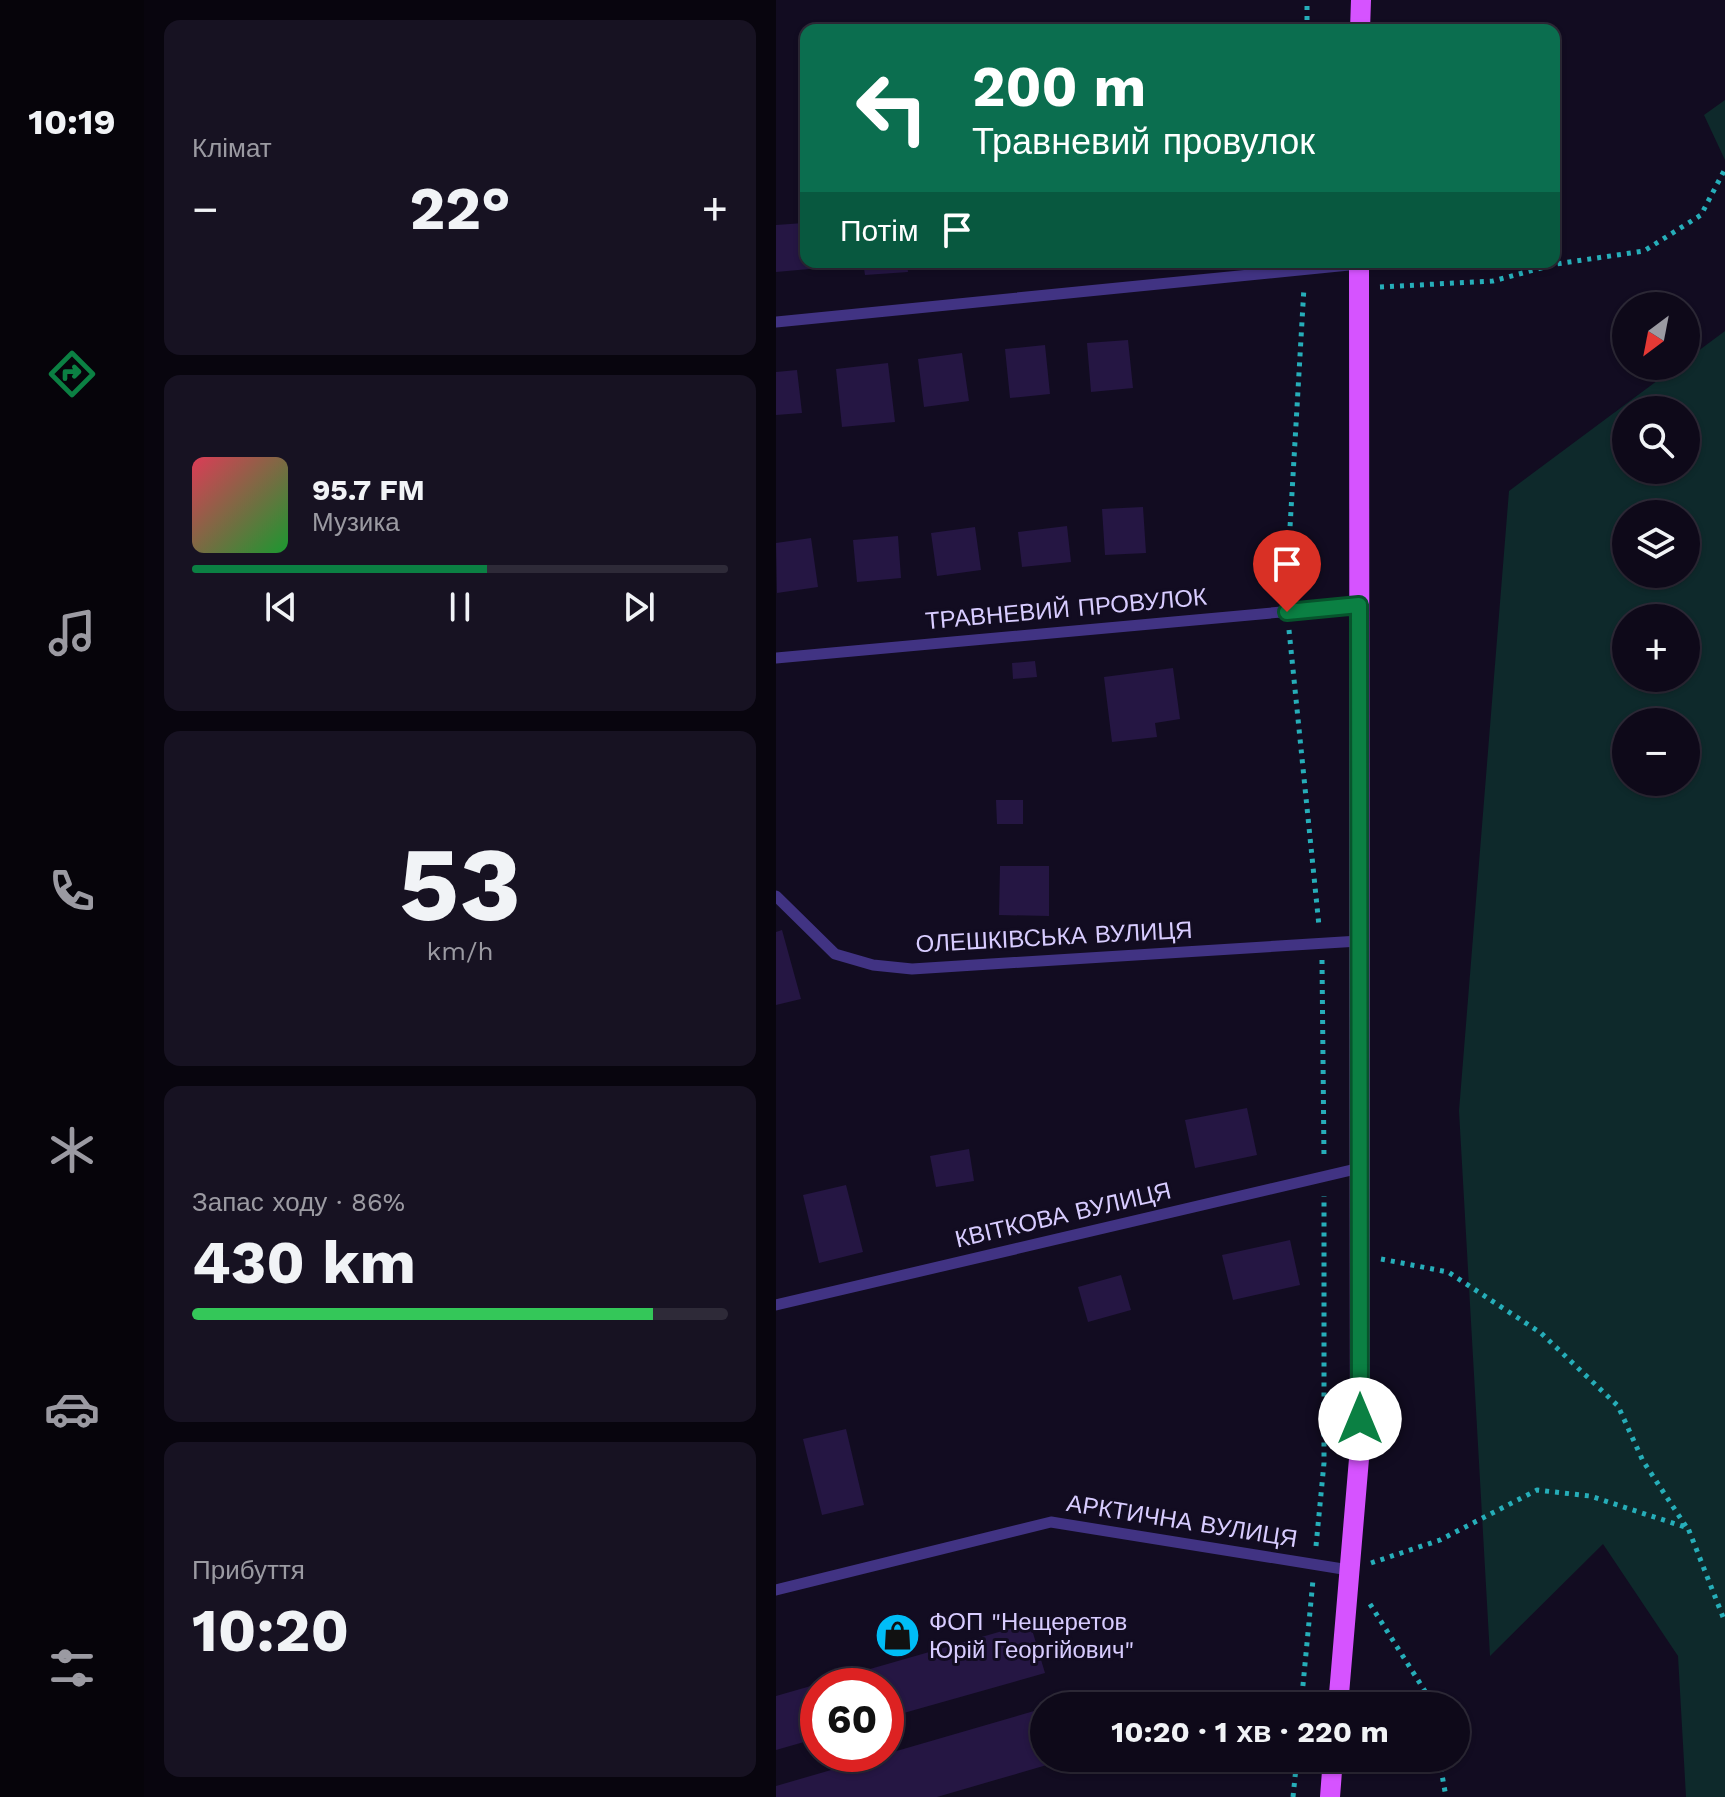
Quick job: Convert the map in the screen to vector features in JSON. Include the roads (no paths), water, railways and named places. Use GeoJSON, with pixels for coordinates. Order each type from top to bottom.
{"type":"FeatureCollection","features":[{"type":"Feature","properties":{"kind":"main road"},"geometry":{"type":"LineString","coordinates":[[1360,24],[1361,0]]}},
{"type":"Feature","properties":{"kind":"main road"},"geometry":{"type":"LineString","coordinates":[[1339,1692],[1360,1447],[1359,268]]}},
{"type":"Feature","properties":{"kind":"main road"},"geometry":{"type":"LineString","coordinates":[[1330,1797],[1332,1772]]}},
{"type":"Feature","properties":{"kind":"lane"},"geometry":{"type":"LineString","coordinates":[[776,322],[1313,268]]}},
{"type":"Feature","properties":{"kind":"lane","name":"ТРАВНЕВИЙ ПРОВУЛОК"},"geometry":{"type":"LineString","coordinates":[[776,658],[1359,605]]}},
{"type":"Feature","properties":{"kind":"lane","name":"ОЛЕШКІВСЬКА ВУЛИЦЯ"},"geometry":{"type":"LineString","coordinates":[[776,896],[835,954],[873,965],[912,969],[1359,941]]}},
{"type":"Feature","properties":{"kind":"lane","name":"КВІТКОВА ВУЛИЦЯ"},"geometry":{"type":"LineString","coordinates":[[776,1305],[1360,1168]]}},
{"type":"Feature","properties":{"kind":"lane","name":"АРКТИЧНА ВУЛИЦЯ"},"geometry":{"type":"LineString","coordinates":[[776,1590],[1051,1522],[1349,1570]]}},
{"type":"Feature","properties":{"kind":"place","name":"ФОП \"Нещеретов Юрій Георгійович\""},"geometry":{"type":"Point","coordinates":[898,1636]}}]}
